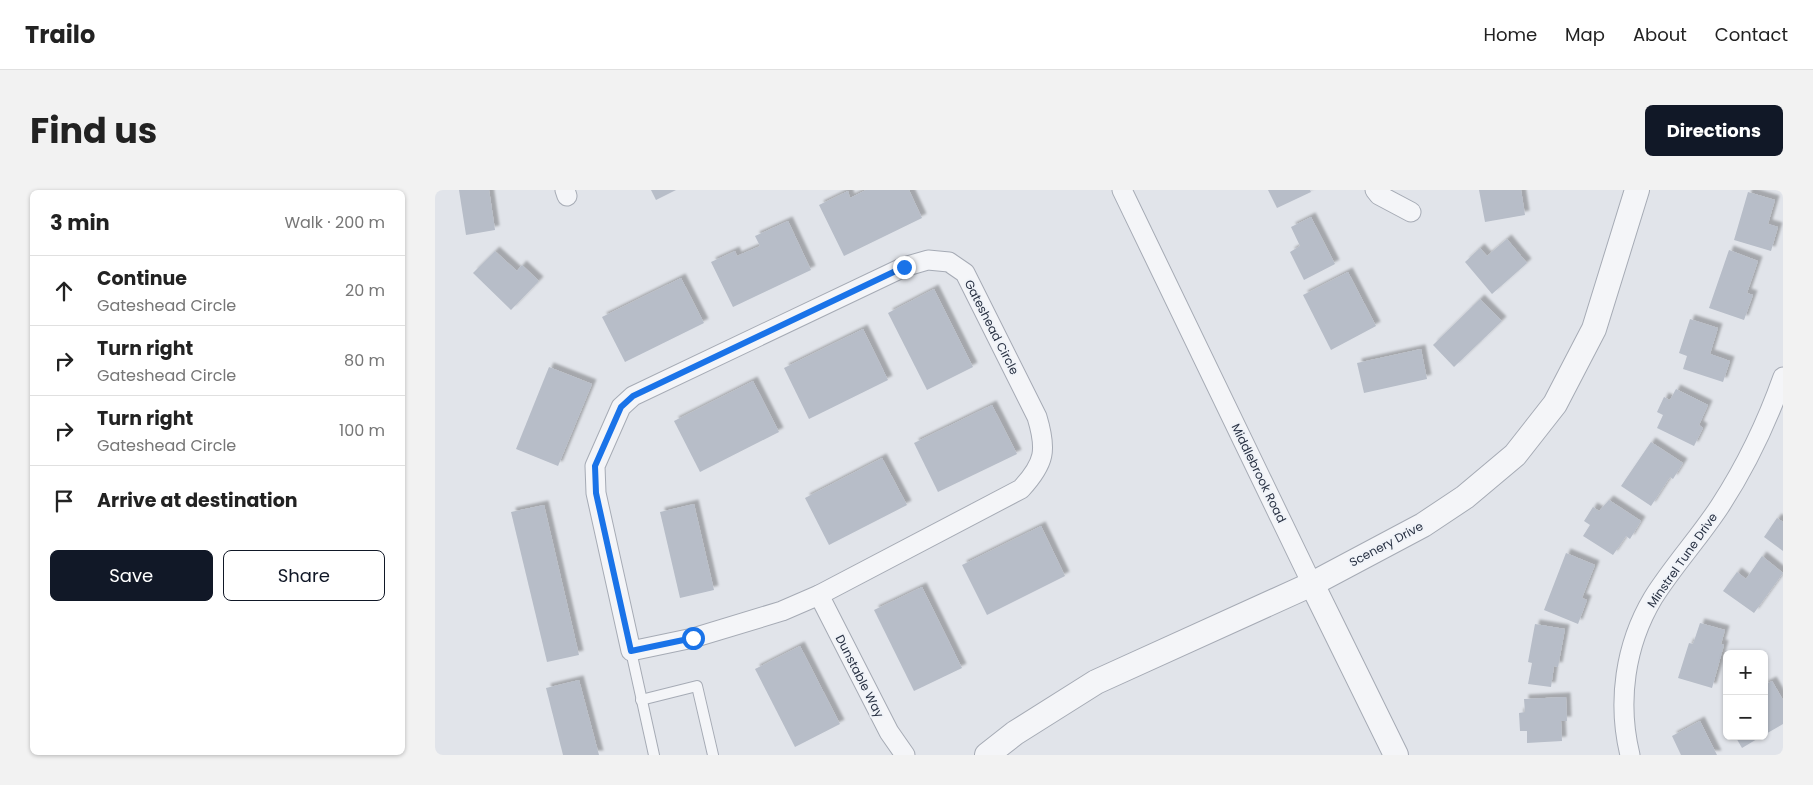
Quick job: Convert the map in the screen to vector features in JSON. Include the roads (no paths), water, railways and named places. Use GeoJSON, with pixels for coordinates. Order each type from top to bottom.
{"type":"FeatureCollection","features":[{"type":"Feature","properties":{"kind":"street","name":"Middlebrook Road"},"geometry":{"type":"LineString","coordinates":[[1122,190],[1396,755]]}},
{"type":"Feature","properties":{"kind":"street"},"geometry":{"type":"LineString","coordinates":[[1375,190],[1379,195],[1411,212]]}},
{"type":"Feature","properties":{"kind":"street","name":"Scenery Drive"},"geometry":{"type":"LineString","coordinates":[[987,755],[1015,733],[1096,682],[1312,584],[1423,525],[1465,497],[1515,455],[1555,404],[1594,330],[1637,190]]}},
{"type":"Feature","properties":{"kind":"street","name":"Gateshead Circle"},"geometry":{"type":"LineString","coordinates":[[928,260],[949,262],[965,273],[1037,417],[1044,440],[1036,473],[1021,489],[819,595],[782,611],[737,626],[693,638],[631,651],[596,493],[595,466],[621,407],[633,396],[904,267],[928,260]]}},
{"type":"Feature","properties":{"kind":"street","name":"Minstrel Tune Drive"},"geometry":{"type":"LineString","coordinates":[[1630,755],[1624,732],[1623,697],[1627,666],[1638,628],[1653,598],[1719,507],[1739,476],[1757,441],[1783,377]]}},
{"type":"Feature","properties":{"kind":"street","name":"Dunstable Way"},"geometry":{"type":"LineString","coordinates":[[819,595],[889,732],[905,755]]}},
{"type":"Feature","properties":{"kind":"lane"},"geometry":{"type":"LineString","coordinates":[[631,651],[654,755]]}},
{"type":"Feature","properties":{"kind":"lane"},"geometry":{"type":"LineString","coordinates":[[641,700],[697,686],[713,755]]}}]}
